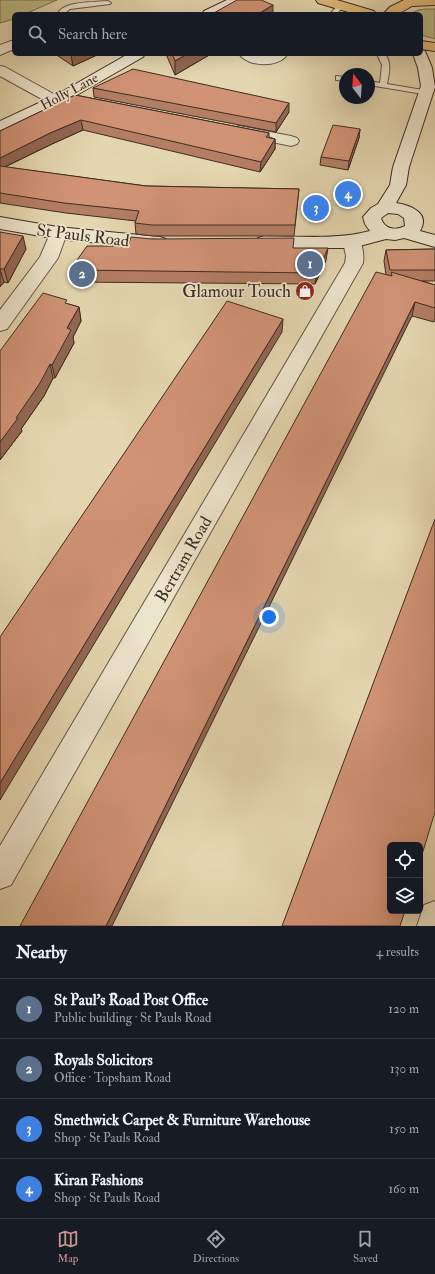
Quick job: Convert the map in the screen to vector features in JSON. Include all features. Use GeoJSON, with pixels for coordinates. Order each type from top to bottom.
{"type":"FeatureCollection","features":[{"type":"Feature","properties":{"kind":"main road"},"geometry":{"type":"LineString","coordinates":[[323,0],[337,9],[356,12]]}},
{"type":"Feature","properties":{"kind":"main road"},"geometry":{"type":"LineString","coordinates":[[386,9],[396,8],[416,1],[435,2]]}},
{"type":"Feature","properties":{"kind":"main road"},"geometry":{"type":"LineString","coordinates":[[423,45],[435,47]]}},
{"type":"Feature","properties":{"kind":"street"},"geometry":{"type":"LineString","coordinates":[[217,8],[236,0]]}},
{"type":"Feature","properties":{"kind":"street"},"geometry":{"type":"LineString","coordinates":[[0,51],[12,45]]}},
{"type":"Feature","properties":{"kind":"street","name":"Holly Lane"},"geometry":{"type":"LineString","coordinates":[[0,127],[59,98],[131,56]]}},
{"type":"Feature","properties":{"kind":"street"},"geometry":{"type":"LineString","coordinates":[[253,56],[270,61],[275,60],[279,56]]}},
{"type":"Feature","properties":{"kind":"street"},"geometry":{"type":"LineString","coordinates":[[384,208],[398,185],[401,167],[429,86],[421,56]]}},
{"type":"Feature","properties":{"kind":"street"},"geometry":{"type":"LineString","coordinates":[[0,70],[59,98],[86,101]]}},
{"type":"Feature","properties":{"kind":"street"},"geometry":{"type":"LineString","coordinates":[[223,128],[291,141]]}},
{"type":"Feature","properties":{"kind":"street"},"geometry":{"type":"LineString","coordinates":[[398,185],[410,223]]}},
{"type":"Feature","properties":{"kind":"street"},"geometry":{"type":"LineString","coordinates":[[379,228],[372,217],[376,212],[384,208],[393,208],[410,223],[435,241]]}},
{"type":"Feature","properties":{"kind":"street","name":"St Pauls Road"},"geometry":{"type":"LineString","coordinates":[[0,223],[58,233],[153,243],[177,242]]}},
{"type":"Feature","properties":{"kind":"street"},"geometry":{"type":"LineString","coordinates":[[310,242],[379,228],[396,235],[410,223]]}},
{"type":"Feature","properties":{"kind":"street"},"geometry":{"type":"LineString","coordinates":[[410,223],[435,230]]}},
{"type":"Feature","properties":{"kind":"street"},"geometry":{"type":"LineString","coordinates":[[248,242],[352,242],[379,228]]}},
{"type":"Feature","properties":{"kind":"street"},"geometry":{"type":"LineString","coordinates":[[0,324],[49,258],[58,233]]}},
{"type":"Feature","properties":{"kind":"street","name":"Bertram Road"},"geometry":{"type":"LineString","coordinates":[[0,874],[354,263],[355,256],[352,242]]}},
{"type":"Feature","properties":{"kind":"street"},"geometry":{"type":"LineString","coordinates":[[432,926],[435,916]]}},
{"type":"Feature","properties":{"kind":"lane"},"geometry":{"type":"LineString","coordinates":[[61,12],[68,7],[108,3]]}},
{"type":"Feature","properties":{"kind":"lane"},"geometry":{"type":"LineString","coordinates":[[383,56],[387,64],[383,86]]}},
{"type":"Feature","properties":{"kind":"lane"},"geometry":{"type":"LineString","coordinates":[[375,84],[383,86],[429,86]]}},
{"type":"Feature","properties":{"kind":"green space"},"geometry":{"type":"Polygon","coordinates":[[[0,0],[57,0],[30,12],[12,12],[12,20],[0,23],[0,0]]]}},
{"type":"Feature","properties":{"kind":"green space"},"geometry":{"type":"Polygon","coordinates":[[[435,9],[435,39],[423,36],[423,12],[414,12],[418,10],[435,9]]]}},
{"type":"Feature","properties":{"kind":"building"},"geometry":{"type":"Polygon","coordinates":[[[237,0],[261,0],[273,5],[261,12],[216,12],[237,0]]]}},
{"type":"Feature","properties":{"kind":"building"},"geometry":{"type":"Polygon","coordinates":[[[173,56],[184,56],[175,61],[173,56]]]}},
{"type":"Feature","properties":{"kind":"building"},"geometry":{"type":"Polygon","coordinates":[[[133,69],[289,103],[276,123],[93,88],[133,69]]]}},
{"type":"Feature","properties":{"kind":"building"},"geometry":{"type":"Polygon","coordinates":[[[75,95],[269,133],[266,137],[275,139],[261,162],[81,120],[50,133],[0,158],[0,131],[75,95]]]}},
{"type":"Feature","properties":{"kind":"building"},"geometry":{"type":"Polygon","coordinates":[[[333,125],[360,129],[349,161],[321,157],[333,125]]]}},
{"type":"Feature","properties":{"kind":"building"},"geometry":{"type":"Polygon","coordinates":[[[0,166],[146,186],[299,189],[295,225],[152,225],[135,223],[139,211],[64,203],[0,193],[0,166]]]}},
{"type":"Feature","properties":{"kind":"building"},"geometry":{"type":"Polygon","coordinates":[[[0,232],[23,236],[4,269],[0,269],[0,232]]]}},
{"type":"Feature","properties":{"kind":"building"},"geometry":{"type":"Polygon","coordinates":[[[131,237],[152,239],[294,238],[293,248],[328,248],[317,273],[70,270],[87,246],[128,246],[131,237]]]}},
{"type":"Feature","properties":{"kind":"building"},"geometry":{"type":"Polygon","coordinates":[[[435,249],[435,270],[390,270],[386,250],[435,249]]]}},
{"type":"Feature","properties":{"kind":"building"},"geometry":{"type":"Polygon","coordinates":[[[376,272],[392,276],[391,272],[435,285],[435,308],[415,302],[106,926],[20,926],[376,272]]]}},
{"type":"Feature","properties":{"kind":"building"},"geometry":{"type":"Polygon","coordinates":[[[43,293],[67,300],[65,303],[79,307],[67,328],[71,330],[52,365],[50,364],[40,383],[16,418],[18,418],[0,442],[0,351],[43,293]]]}},
{"type":"Feature","properties":{"kind":"building"},"geometry":{"type":"Polygon","coordinates":[[[227,301],[283,319],[0,783],[0,637],[227,301]]]}},
{"type":"Feature","properties":{"kind":"building"},"geometry":{"type":"Polygon","coordinates":[[[435,519],[435,812],[423,851],[423,842],[387,842],[387,914],[404,914],[400,926],[282,926],[435,519]]]}},
{"type":"Feature","properties":{"kind":"place","name":"Kiran Fashions"},"geometry":{"type":"Point","coordinates":[348,194]}},
{"type":"Feature","properties":{"kind":"place","name":"Smethwick Carpet & Furniture Warehouse"},"geometry":{"type":"Point","coordinates":[316,208]}},
{"type":"Feature","properties":{"kind":"place","name":"St Paul's Road Post Office"},"geometry":{"type":"Point","coordinates":[310,264]}},
{"type":"Feature","properties":{"kind":"place","name":"Royals Solicitors"},"geometry":{"type":"Point","coordinates":[82,274]}},
{"type":"Feature","properties":{"kind":"place","name":"Glamour Touch"},"geometry":{"type":"Point","coordinates":[305,291]}}]}
